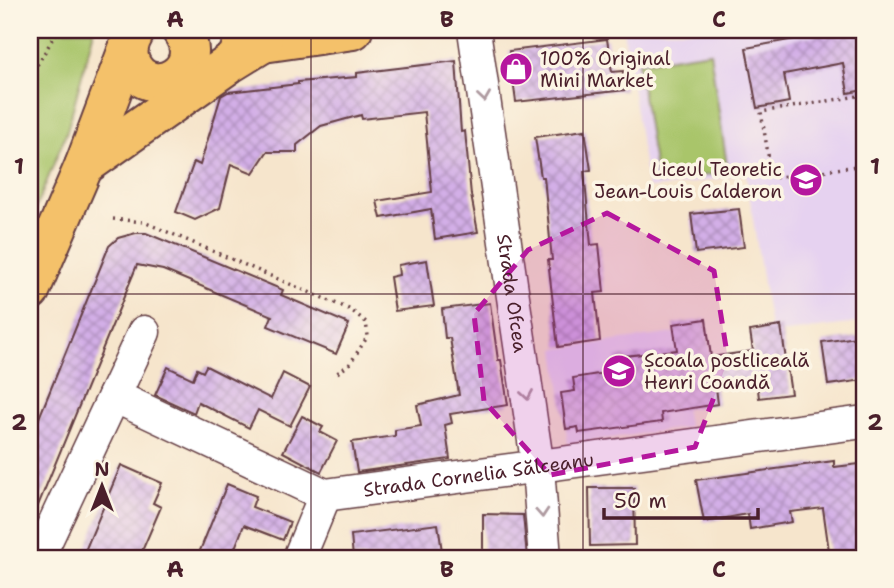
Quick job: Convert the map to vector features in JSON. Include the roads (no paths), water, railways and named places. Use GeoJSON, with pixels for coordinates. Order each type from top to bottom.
{"type":"FeatureCollection","features":[{"type":"Feature","properties":{"kind":"main road"},"geometry":{"type":"LineString","coordinates":[[182,30],[263,43]]}},
{"type":"Feature","properties":{"kind":"main road"},"geometry":{"type":"LineString","coordinates":[[84,166],[188,61],[189,44],[182,30]]}},
{"type":"Feature","properties":{"kind":"main road"},"geometry":{"type":"LineString","coordinates":[[128,35],[128,54],[135,71],[142,77],[172,75],[263,43],[353,30]]}},
{"type":"Feature","properties":{"kind":"main road"},"geometry":{"type":"LineString","coordinates":[[30,291],[84,166],[128,35]]}},
{"type":"Feature","properties":{"kind":"main road"},"geometry":{"type":"LineString","coordinates":[[84,166],[263,43]]}},
{"type":"Feature","properties":{"kind":"street","name":"Strada Ofcea"},"geometry":{"type":"LineString","coordinates":[[474,30],[538,468],[545,558]]}},
{"type":"Feature","properties":{"kind":"street"},"geometry":{"type":"LineString","coordinates":[[38,558],[144,331]]}},
{"type":"Feature","properties":{"kind":"street"},"geometry":{"type":"LineString","coordinates":[[114,396],[326,495],[299,558]]}},
{"type":"Feature","properties":{"kind":"street","name":"Strada Cornelia Sălceanu"},"geometry":{"type":"LineString","coordinates":[[326,495],[864,422]]}},
{"type":"Feature","properties":{"kind":"place","name":"100% Original Mini Market"},"geometry":{"type":"Point","coordinates":[516,69]}},
{"type":"Feature","properties":{"kind":"place","name":"Liceul Teoretic Jean-Louis Calderon"},"geometry":{"type":"Point","coordinates":[806,180]}},
{"type":"Feature","properties":{"kind":"place","name":"Școala postliceală Henri Coandă"},"geometry":{"type":"Point","coordinates":[619,371]}}]}
